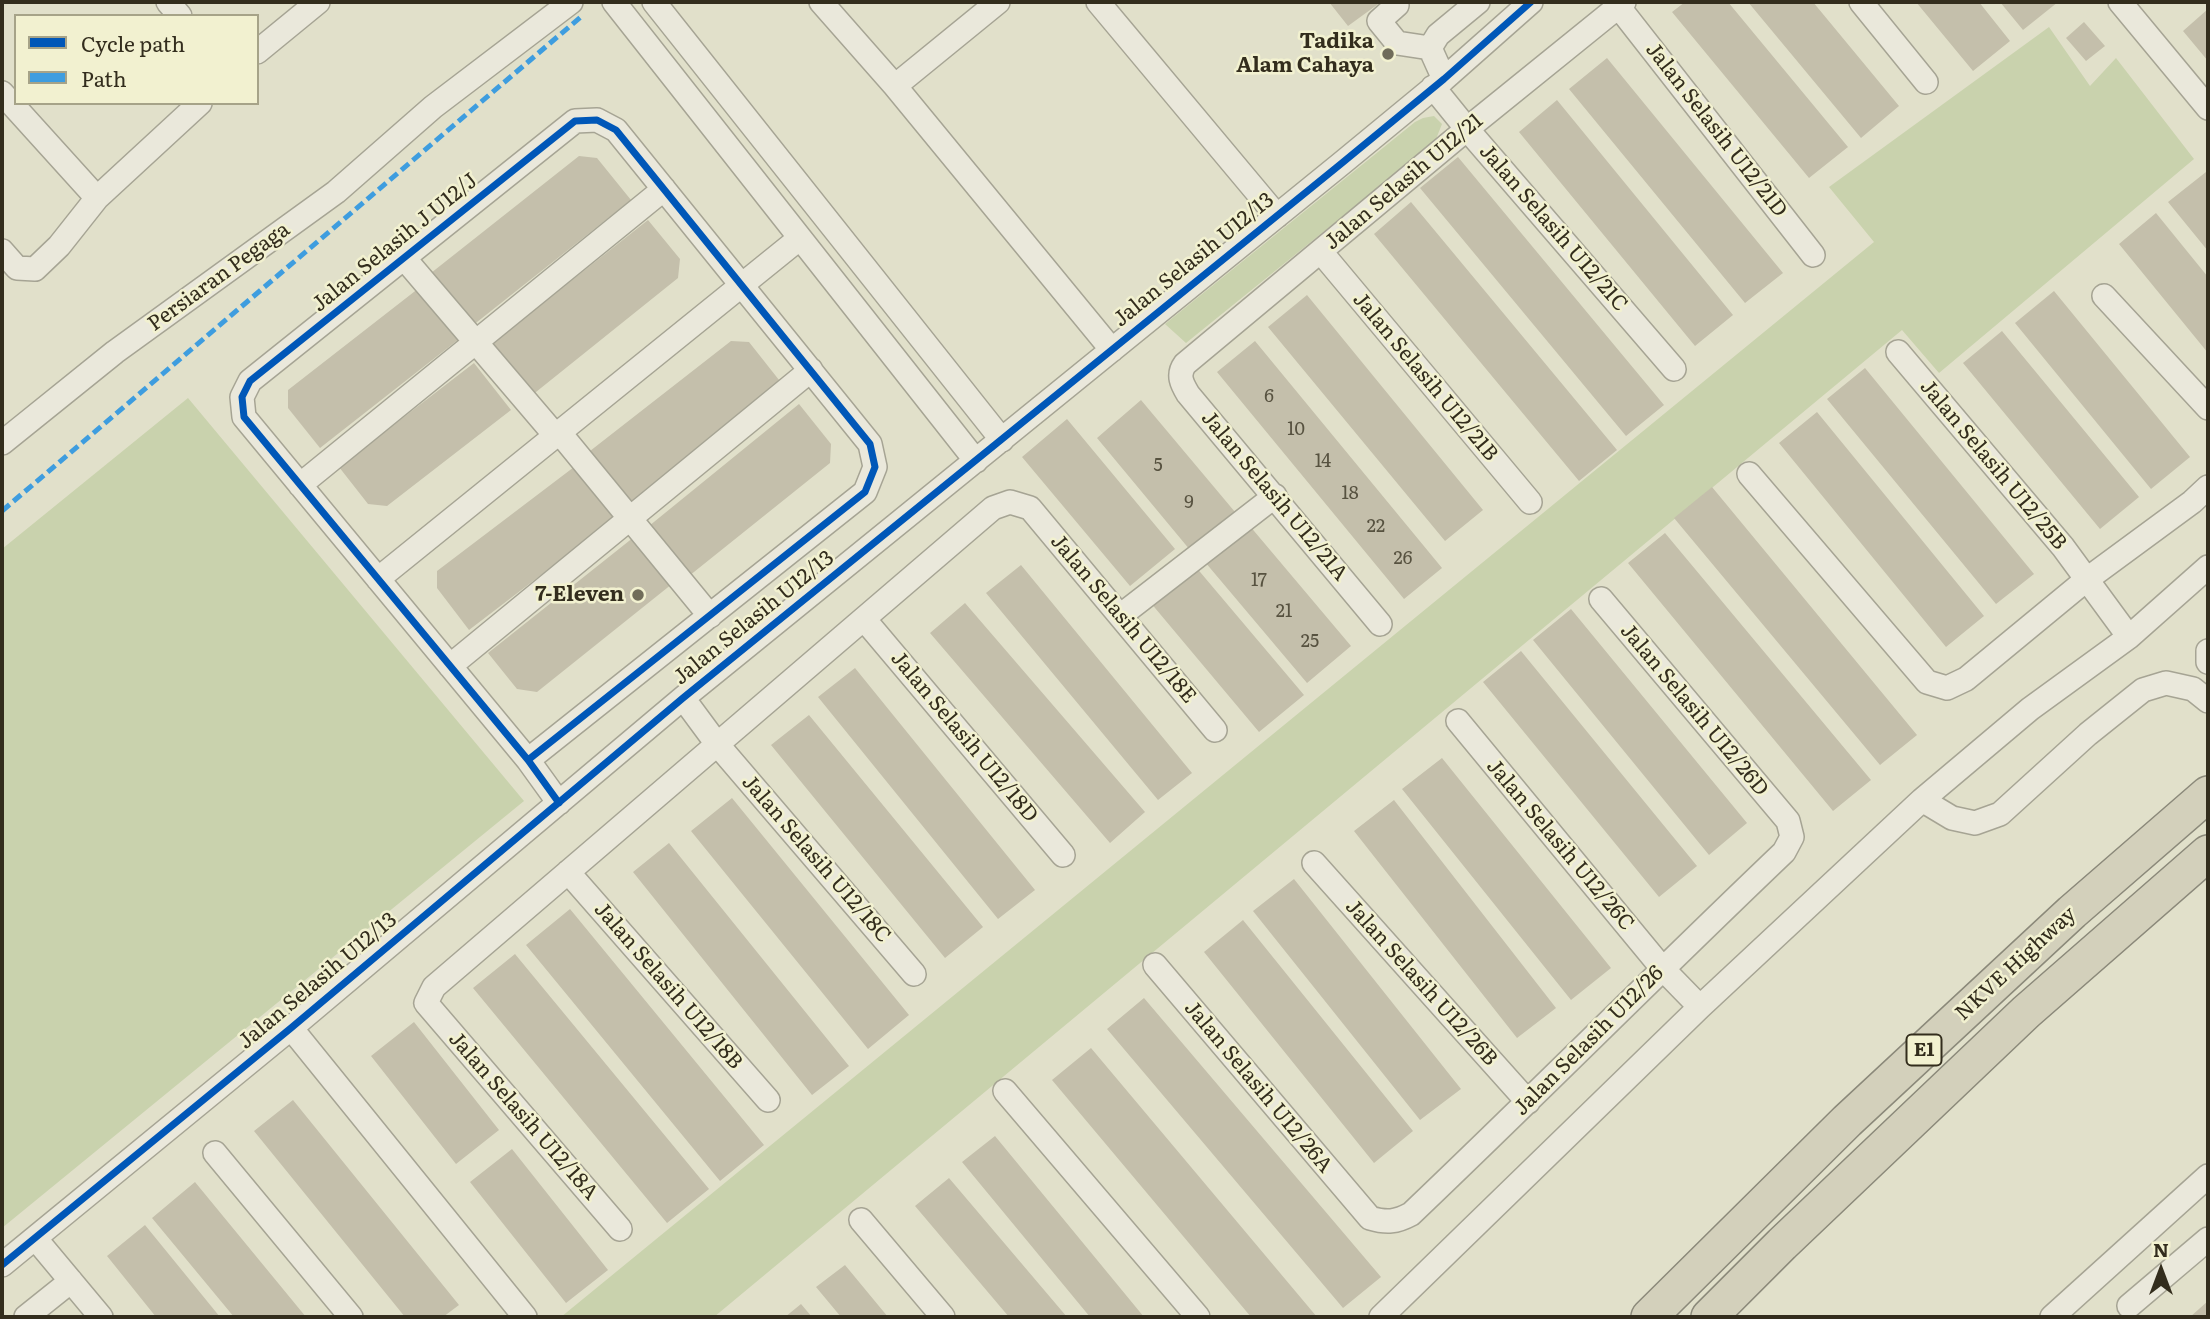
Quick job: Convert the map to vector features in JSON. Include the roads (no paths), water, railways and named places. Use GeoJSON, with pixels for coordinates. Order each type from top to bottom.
{"type":"FeatureCollection","features":[{"type":"Feature","properties":{"kind":"highway","name":"NKVE Highway"},"geometry":{"type":"LineString","coordinates":[[1649,1317],[1858,1111],[2072,912],[2208,794]]}},
{"type":"Feature","properties":{"kind":"highway","name":"NKVE Highway"},"geometry":{"type":"LineString","coordinates":[[1709,1317],[2026,1012],[2208,853]]}},
{"type":"Feature","properties":{"kind":"street"},"geometry":{"type":"LineString","coordinates":[[259,50],[318,2]]}},
{"type":"Feature","properties":{"kind":"street"},"geometry":{"type":"LineString","coordinates":[[527,36],[544,2]]}},
{"type":"Feature","properties":{"kind":"street","name":"Persiaran Pegaga"},"geometry":{"type":"LineString","coordinates":[[2,443],[115,352],[336,192],[433,107],[571,2]]}},
{"type":"Feature","properties":{"kind":"street"},"geometry":{"type":"LineString","coordinates":[[614,2],[976,461]]}},
{"type":"Feature","properties":{"kind":"street"},"geometry":{"type":"LineString","coordinates":[[654,2],[1002,440]]}},
{"type":"Feature","properties":{"kind":"street"},"geometry":{"type":"LineString","coordinates":[[821,2],[895,86],[1112,350]]}},
{"type":"Feature","properties":{"kind":"street"},"geometry":{"type":"LineString","coordinates":[[895,86],[998,2]]}},
{"type":"Feature","properties":{"kind":"street"},"geometry":{"type":"LineString","coordinates":[[1098,2],[1277,216]]}},
{"type":"Feature","properties":{"kind":"street"},"geometry":{"type":"LineString","coordinates":[[1397,5],[1379,21],[1397,43],[1430,48],[1451,10],[1478,2]]}},
{"type":"Feature","properties":{"kind":"street","name":"Jalan Selasih U12/13"},"geometry":{"type":"LineString","coordinates":[[2,1265],[290,1028],[682,698],[1277,216],[1531,2]]}},
{"type":"Feature","properties":{"kind":"street"},"geometry":{"type":"LineString","coordinates":[[1861,2],[1926,82]]}},
{"type":"Feature","properties":{"kind":"street"},"geometry":{"type":"LineString","coordinates":[[2120,2],[2208,108]]}},
{"type":"Feature","properties":{"kind":"street","name":"Jalan Selasih U12/21"},"geometry":{"type":"LineString","coordinates":[[1185,364],[1621,4]]}},
{"type":"Feature","properties":{"kind":"street","name":"Jalan Selasih U12/21D"},"geometry":{"type":"LineString","coordinates":[[1621,4],[1814,255]]}},
{"type":"Feature","properties":{"kind":"street","name":"Jalan Selasih U12/21C"},"geometry":{"type":"LineString","coordinates":[[1430,48],[1438,83],[1467,129],[1674,369]]}},
{"type":"Feature","properties":{"kind":"street"},"geometry":{"type":"LineString","coordinates":[[2,93],[97,198]]}},
{"type":"Feature","properties":{"kind":"street"},"geometry":{"type":"LineString","coordinates":[[2,251],[17,268],[35,269],[59,246],[97,198],[198,105]]}},
{"type":"Feature","properties":{"kind":"street","name":"Jalan Selasih J U12/J"},"geometry":{"type":"LineString","coordinates":[[300,485],[244,417],[242,397],[250,381],[575,121],[597,120],[616,130],[664,189]]}},
{"type":"Feature","properties":{"kind":"street"},"geometry":{"type":"LineString","coordinates":[[528,760],[865,492],[875,467],[870,444],[664,189],[300,485],[528,760],[559,803]]}},
{"type":"Feature","properties":{"kind":"street"},"geometry":{"type":"LineString","coordinates":[[378,579],[800,238]]}},
{"type":"Feature","properties":{"kind":"street","name":"Jalan Selasih U12/21B"},"geometry":{"type":"LineString","coordinates":[[1321,252],[1530,502]]}},
{"type":"Feature","properties":{"kind":"street"},"geometry":{"type":"LineString","coordinates":[[404,258],[475,343],[630,518],[710,616]]}},
{"type":"Feature","properties":{"kind":"street"},"geometry":{"type":"LineString","coordinates":[[2104,296],[2208,408]]}},
{"type":"Feature","properties":{"kind":"street","name":"Jalan Selasih U12/25B"},"geometry":{"type":"LineString","coordinates":[[1898,352],[2063,547],[2129,636]]}},
{"type":"Feature","properties":{"kind":"street","name":"Jalan Selasih U12/21A"},"geometry":{"type":"LineString","coordinates":[[1185,364],[1180,371],[1188,394],[1380,624]]}},
{"type":"Feature","properties":{"kind":"street"},"geometry":{"type":"LineString","coordinates":[[450,666],[811,370]]}},
{"type":"Feature","properties":{"kind":"street"},"geometry":{"type":"LineString","coordinates":[[1749,474],[1927,682],[1947,688],[1966,679],[2087,580],[2208,488]]}},
{"type":"Feature","properties":{"kind":"street"},"geometry":{"type":"LineString","coordinates":[[1120,616],[1275,496]]}},
{"type":"Feature","properties":{"kind":"street","name":"Jalan Selasih U12/18E"},"geometry":{"type":"LineString","coordinates":[[864,619],[993,508],[1010,502],[1031,508],[1215,730]]}},
{"type":"Feature","properties":{"kind":"street"},"geometry":{"type":"LineString","coordinates":[[1381,1317],[1700,1007],[1922,800],[2030,709],[2129,636],[2208,567]]}},
{"type":"Feature","properties":{"kind":"street","name":"Jalan Selasih U12/26D"},"geometry":{"type":"LineString","coordinates":[[1601,599],[1788,821]]}},
{"type":"Feature","properties":{"kind":"street"},"geometry":{"type":"LineString","coordinates":[[568,872],[864,619]]}},
{"type":"Feature","properties":{"kind":"street","name":"Jalan Selasih U12/18D"},"geometry":{"type":"LineString","coordinates":[[864,619],[1063,855]]}},
{"type":"Feature","properties":{"kind":"street"},"geometry":{"type":"LineString","coordinates":[[2208,651],[2208,662]]}},
{"type":"Feature","properties":{"kind":"street"},"geometry":{"type":"LineString","coordinates":[[1922,800],[1952,818],[1975,823],[2000,814],[2088,734],[2143,690],[2166,683],[2193,689],[2208,701]]}},
{"type":"Feature","properties":{"kind":"street","name":"Jalan Selasih U12/18C"},"geometry":{"type":"LineString","coordinates":[[682,698],[717,744],[914,974]]}},
{"type":"Feature","properties":{"kind":"street","name":"Jalan Selasih U12/26C"},"geometry":{"type":"LineString","coordinates":[[1458,721],[1662,968],[1700,1007]]}},
{"type":"Feature","properties":{"kind":"street","name":"Jalan Selasih U12/26"},"geometry":{"type":"LineString","coordinates":[[1361,1208],[1370,1219],[1384,1222],[1397,1221],[1411,1214],[1784,852],[1792,836],[1788,821]]}},
{"type":"Feature","properties":{"kind":"street","name":"Jalan Selasih U12/26B"},"geometry":{"type":"LineString","coordinates":[[1314,863],[1528,1102]]}},
{"type":"Feature","properties":{"kind":"street","name":"Jalan Selasih U12/18A"},"geometry":{"type":"LineString","coordinates":[[568,872],[434,987],[426,1003],[620,1230]]}},
{"type":"Feature","properties":{"kind":"street","name":"Jalan Selasih U12/18B"},"geometry":{"type":"LineString","coordinates":[[568,872],[768,1100]]}},
{"type":"Feature","properties":{"kind":"street","name":"Jalan Selasih U12/26A"},"geometry":{"type":"LineString","coordinates":[[1155,965],[1361,1208]]}},
{"type":"Feature","properties":{"kind":"street"},"geometry":{"type":"LineString","coordinates":[[290,1028],[525,1317]]}},
{"type":"Feature","properties":{"kind":"street"},"geometry":{"type":"LineString","coordinates":[[1005,1091],[1198,1317]]}},
{"type":"Feature","properties":{"kind":"street"},"geometry":{"type":"LineString","coordinates":[[215,1153],[351,1317]]}},
{"type":"Feature","properties":{"kind":"street"},"geometry":{"type":"LineString","coordinates":[[2052,1317],[2208,1176]]}},
{"type":"Feature","properties":{"kind":"street"},"geometry":{"type":"LineString","coordinates":[[861,1220],[943,1317]]}},
{"type":"Feature","properties":{"kind":"street"},"geometry":{"type":"LineString","coordinates":[[35,1237],[102,1317]]}},
{"type":"Feature","properties":{"kind":"street"},"geometry":{"type":"LineString","coordinates":[[2130,1306],[2208,1239]]}},
{"type":"Feature","properties":{"kind":"street"},"geometry":{"type":"LineString","coordinates":[[26,1317],[71,1281]]}},
{"type":"Feature","properties":{"kind":"place","name":"Tadika Alam Cahaya"},"geometry":{"type":"Point","coordinates":[1388,54]}},
{"type":"Feature","properties":{"kind":"place","name":"7-Eleven"},"geometry":{"type":"Point","coordinates":[638,595]}}]}
